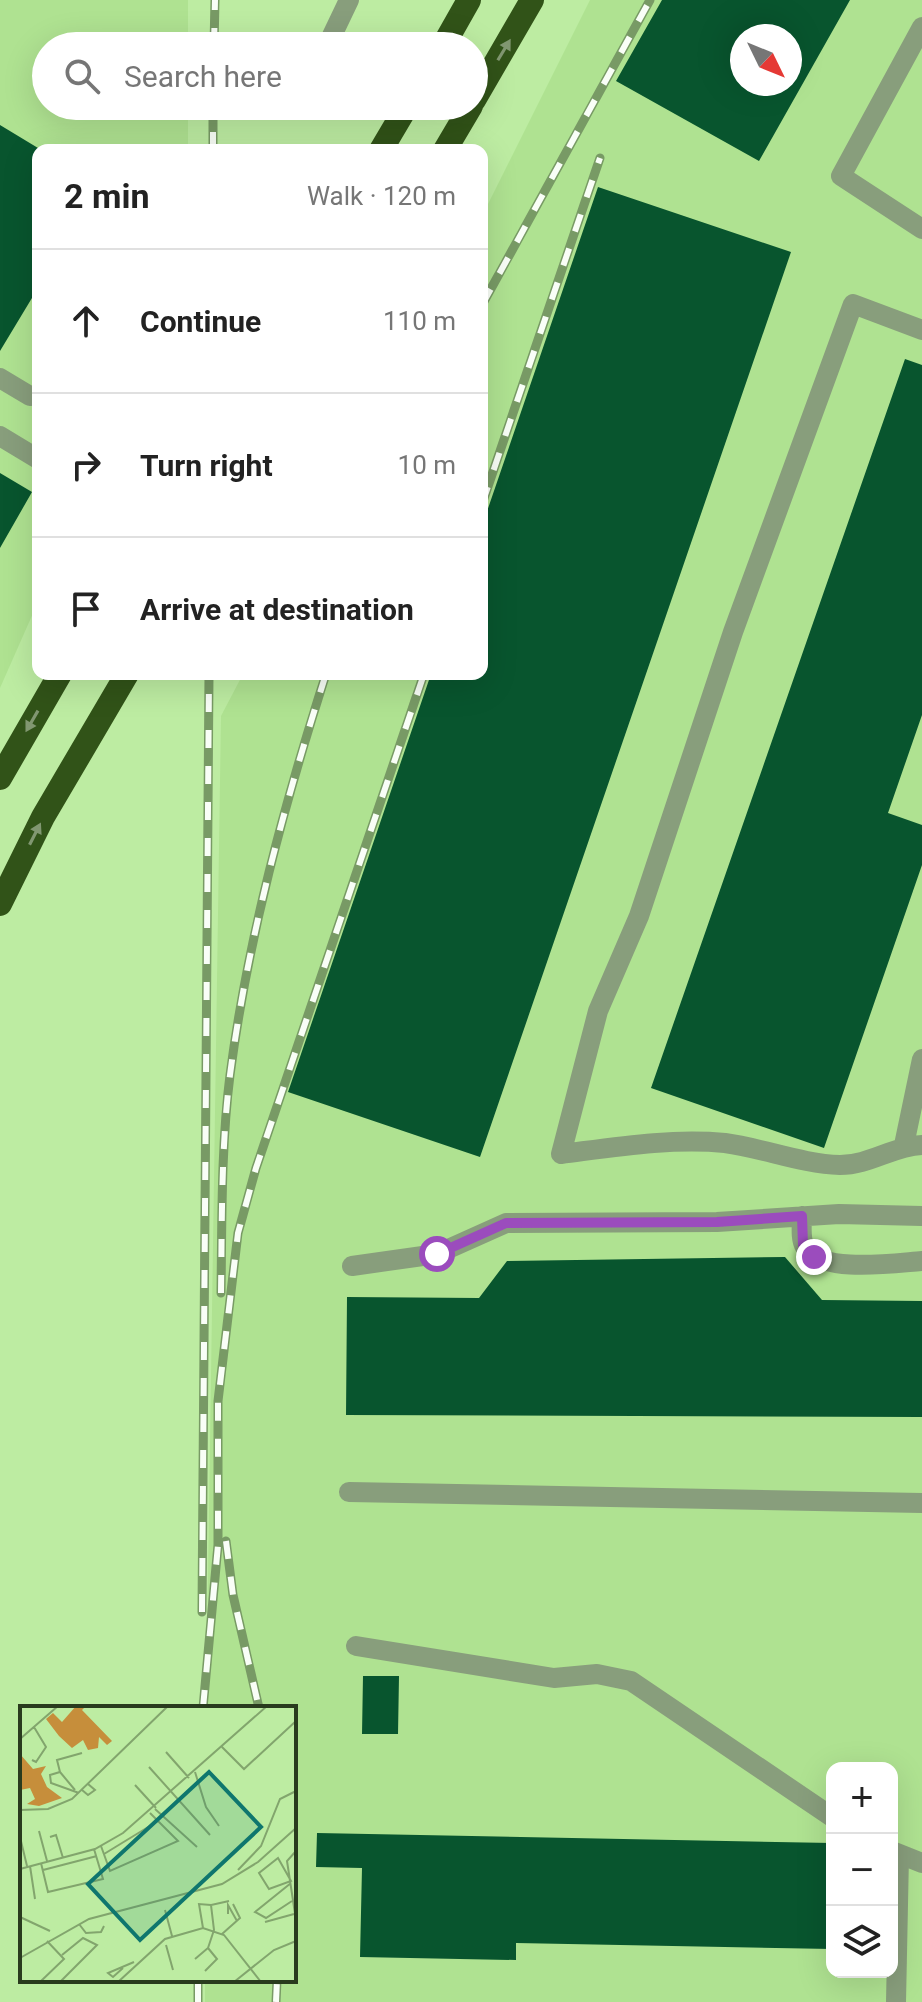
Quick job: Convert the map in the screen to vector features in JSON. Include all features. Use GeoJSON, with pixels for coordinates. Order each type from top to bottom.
{"type":"FeatureCollection","features":[{"type":"Feature","properties":{"kind":"highway"},"geometry":{"type":"LineString","coordinates":[[451,32],[469,0]]}},
{"type":"Feature","properties":{"kind":"highway"},"geometry":{"type":"LineString","coordinates":[[488,76],[532,0]]}},
{"type":"Feature","properties":{"kind":"highway"},"geometry":{"type":"LineString","coordinates":[[385,144],[399,120]]}},
{"type":"Feature","properties":{"kind":"highway"},"geometry":{"type":"LineString","coordinates":[[449,144],[463,120]]}},
{"type":"Feature","properties":{"kind":"highway"},"geometry":{"type":"LineString","coordinates":[[0,778],[57,680]]}},
{"type":"Feature","properties":{"kind":"highway"},"geometry":{"type":"LineString","coordinates":[[0,904],[43,817],[123,680]]}},
{"type":"Feature","properties":{"kind":"lane"},"geometry":{"type":"LineString","coordinates":[[334,32],[349,0]]}},
{"type":"Feature","properties":{"kind":"lane"},"geometry":{"type":"LineString","coordinates":[[922,27],[841,176],[922,229]]}},
{"type":"Feature","properties":{"kind":"lane"},"geometry":{"type":"LineString","coordinates":[[922,330],[853,304],[733,632],[639,916],[598,1011],[561,1154],[678,1140],[728,1144],[840,1165],[878,1159],[913,1145],[922,1059]]}},
{"type":"Feature","properties":{"kind":"lane"},"geometry":{"type":"LineString","coordinates":[[0,378],[30,396]]}},
{"type":"Feature","properties":{"kind":"lane"},"geometry":{"type":"LineString","coordinates":[[0,436],[32,455]]}},
{"type":"Feature","properties":{"kind":"lane"},"geometry":{"type":"LineString","coordinates":[[352,1266],[437,1254],[506,1223],[717,1222],[802,1216],[922,1216]]}},
{"type":"Feature","properties":{"kind":"lane"},"geometry":{"type":"LineString","coordinates":[[802,1216],[803,1245],[814,1257],[840,1264],[922,1261]]}},
{"type":"Feature","properties":{"kind":"lane"},"geometry":{"type":"LineString","coordinates":[[349,1492],[922,1503]]}},
{"type":"Feature","properties":{"kind":"lane"},"geometry":{"type":"LineString","coordinates":[[356,1646],[554,1678],[597,1674],[631,1681],[826,1813]]}},
{"type":"Feature","properties":{"kind":"lane"},"geometry":{"type":"LineString","coordinates":[[898,1855],[922,1863]]}},
{"type":"Feature","properties":{"kind":"lane"},"geometry":{"type":"LineString","coordinates":[[896,1906],[896,2002]]}},
{"type":"Feature","properties":{"kind":"shaded area"},"geometry":{"type":"Polygon","coordinates":[[[0,0],[188,0],[188,32],[32,32],[32,120],[188,120],[188,144],[32,144],[32,616],[0,688],[0,0]]]}},
{"type":"Feature","properties":{"kind":"shaded area"},"geometry":{"type":"Polygon","coordinates":[[[590,0],[922,0],[922,2002],[205,2002],[205,1982],[296,1982],[296,1706],[206,1706],[221,716],[240,680],[488,680],[488,204],[590,0]]]}},
{"type":"Feature","properties":{"kind":"building"},"geometry":{"type":"Polygon","coordinates":[[[662,0],[850,0],[802,85],[802,24],[730,24],[730,96],[796,96],[759,161],[616,81],[662,0]]]}},
{"type":"Feature","properties":{"kind":"building"},"geometry":{"type":"Polygon","coordinates":[[[0,125],[32,144],[32,298],[0,351],[0,125]]]}},
{"type":"Feature","properties":{"kind":"building"},"geometry":{"type":"Polygon","coordinates":[[[598,187],[791,252],[480,1157],[288,1092],[429,680],[488,680],[488,508],[598,187]]]}},
{"type":"Feature","properties":{"kind":"building"},"geometry":{"type":"Polygon","coordinates":[[[905,359],[922,365],[922,715],[888,813],[922,825],[922,865],[824,1148],[651,1088],[905,359]]]}},
{"type":"Feature","properties":{"kind":"building"},"geometry":{"type":"Polygon","coordinates":[[[0,473],[32,492],[0,548],[0,473]]]}},
{"type":"Feature","properties":{"kind":"building"},"geometry":{"type":"Polygon","coordinates":[[[785,1257],[822,1300],[922,1301],[922,1417],[346,1415],[347,1297],[479,1298],[507,1261],[785,1257]]]}},
{"type":"Feature","properties":{"kind":"building"},"geometry":{"type":"Polygon","coordinates":[[[363,1676],[399,1676],[398,1734],[362,1734],[363,1676]]]}},
{"type":"Feature","properties":{"kind":"building"},"geometry":{"type":"Polygon","coordinates":[[[317,1833],[826,1843],[826,1949],[516,1943],[516,1960],[360,1957],[362,1868],[316,1867],[317,1833]]]}},
{"type":"Feature","properties":{"kind":"railway"},"geometry":{"type":"LineString","coordinates":[[214,32],[215,0]]}},
{"type":"Feature","properties":{"kind":"railway"},"geometry":{"type":"LineString","coordinates":[[488,294],[650,0]]}},
{"type":"Feature","properties":{"kind":"railway"},"geometry":{"type":"LineString","coordinates":[[213,120],[213,144]]}},
{"type":"Feature","properties":{"kind":"railway"},"geometry":{"type":"LineString","coordinates":[[488,486],[600,158]]}},
{"type":"Feature","properties":{"kind":"railway"},"geometry":{"type":"LineString","coordinates":[[202,1612],[209,680]]}},
{"type":"Feature","properties":{"kind":"railway"},"geometry":{"type":"LineString","coordinates":[[221,1293],[225,1129],[238,1024],[269,872],[324,680]]}},
{"type":"Feature","properties":{"kind":"railway"},"geometry":{"type":"LineString","coordinates":[[203,1706],[218,1545],[218,1401],[238,1233],[256,1168],[422,680]]}},
{"type":"Feature","properties":{"kind":"railway"},"geometry":{"type":"LineString","coordinates":[[226,1541],[233,1595],[259,1706]]}},
{"type":"Feature","properties":{"kind":"railway"},"geometry":{"type":"LineString","coordinates":[[198,1982],[198,2002]]}},
{"type":"Feature","properties":{"kind":"railway"},"geometry":{"type":"LineString","coordinates":[[276,2002],[277,1982]]}},
{"type":"Feature","properties":{"kind":"route"},"geometry":{"type":"LineString","coordinates":[[437,1254],[491,1227],[506,1223],[717,1222],[802,1216],[803,1245],[814,1257]]}}]}
